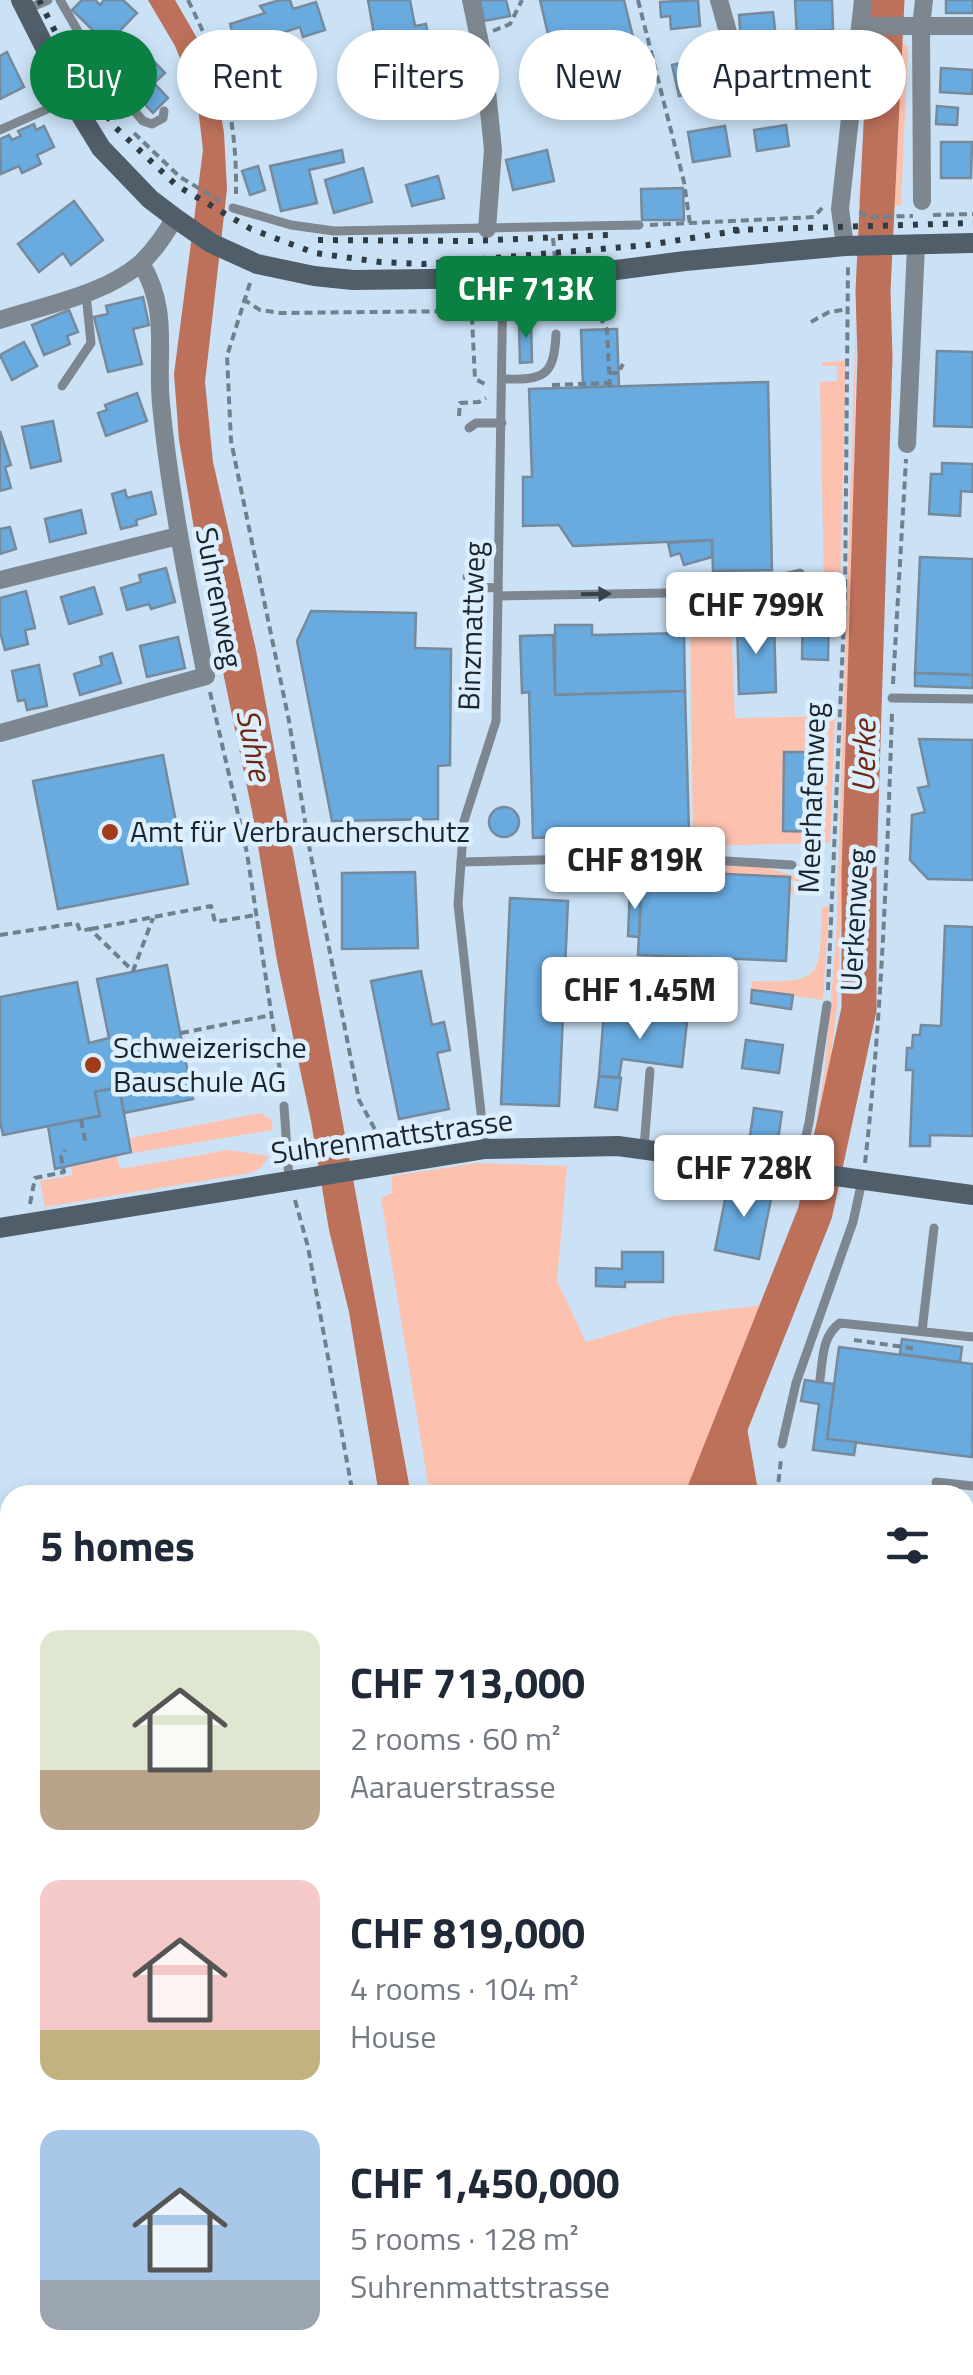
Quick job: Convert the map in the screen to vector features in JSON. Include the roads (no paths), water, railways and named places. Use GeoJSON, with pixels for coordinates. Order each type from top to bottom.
{"type":"FeatureCollection","features":[{"type":"Feature","properties":{"kind":"main road"},"geometry":{"type":"LineString","coordinates":[[23,5],[36,30]]}},
{"type":"Feature","properties":{"kind":"main road"},"geometry":{"type":"LineString","coordinates":[[84,120],[100,148],[150,199],[210,243],[249,261],[314,276],[353,280],[586,274],[852,246],[973,242]]}},
{"type":"Feature","properties":{"kind":"main road","name":"Suhrenmattstrasse"},"geometry":{"type":"LineString","coordinates":[[0,1228],[485,1148],[618,1146],[973,1194]]}},
{"type":"Feature","properties":{"kind":"street"},"geometry":{"type":"LineString","coordinates":[[471,0],[484,62],[493,150],[487,229]]}},
{"type":"Feature","properties":{"kind":"street"},"geometry":{"type":"LineString","coordinates":[[719,0],[727,30]]}},
{"type":"Feature","properties":{"kind":"street"},"geometry":{"type":"LineString","coordinates":[[863,0],[865,30]]}},
{"type":"Feature","properties":{"kind":"street"},"geometry":{"type":"LineString","coordinates":[[924,0],[916,27],[929,208]]}},
{"type":"Feature","properties":{"kind":"street"},"geometry":{"type":"LineString","coordinates":[[866,26],[973,26]]}},
{"type":"Feature","properties":{"kind":"street"},"geometry":{"type":"LineString","coordinates":[[852,120],[852,246]]}},
{"type":"Feature","properties":{"kind":"street"},"geometry":{"type":"LineString","coordinates":[[0,320],[107,284],[141,263],[178,220]]}},
{"type":"Feature","properties":{"kind":"street"},"geometry":{"type":"LineString","coordinates":[[906,444],[911,246]]}},
{"type":"Feature","properties":{"kind":"street","name":"Suhrenweg"},"geometry":{"type":"LineString","coordinates":[[0,732],[206,676],[178,536],[160,400],[162,321],[154,288],[141,263]]}},
{"type":"Feature","properties":{"kind":"street"},"geometry":{"type":"LineString","coordinates":[[0,580],[178,536]]}},
{"type":"Feature","properties":{"kind":"lane"},"geometry":{"type":"LineString","coordinates":[[23,5],[48,0]]}},
{"type":"Feature","properties":{"kind":"lane"},"geometry":{"type":"LineString","coordinates":[[60,0],[102,73],[143,122],[152,124],[163,118],[164,111]]}},
{"type":"Feature","properties":{"kind":"lane"},"geometry":{"type":"LineString","coordinates":[[0,130],[30,116]]}},
{"type":"Feature","properties":{"kind":"lane"},"geometry":{"type":"LineString","coordinates":[[235,209],[324,230],[639,225]]}},
{"type":"Feature","properties":{"kind":"lane","name":"Binzmattweg"},"geometry":{"type":"LineString","coordinates":[[485,1148],[458,904],[464,821],[496,721],[503,278]]}},
{"type":"Feature","properties":{"kind":"lane"},"geometry":{"type":"LineString","coordinates":[[62,386],[91,343],[85,292]]}},
{"type":"Feature","properties":{"kind":"lane"},"geometry":{"type":"LineString","coordinates":[[500,384],[535,378],[546,372],[555,362],[556,334]]}},
{"type":"Feature","properties":{"kind":"lane"},"geometry":{"type":"LineString","coordinates":[[469,428],[502,423]]}},
{"type":"Feature","properties":{"kind":"lane"},"geometry":{"type":"LineString","coordinates":[[468,577],[476,587],[498,592],[722,592],[800,573]]}},
{"type":"Feature","properties":{"kind":"lane"},"geometry":{"type":"LineString","coordinates":[[892,698],[973,699]]}},
{"type":"Feature","properties":{"kind":"lane"},"geometry":{"type":"LineString","coordinates":[[461,862],[658,857],[792,865]]}},
{"type":"Feature","properties":{"kind":"lane"},"geometry":{"type":"LineString","coordinates":[[802,1170],[827,1005]]}},
{"type":"Feature","properties":{"kind":"lane"},"geometry":{"type":"LineString","coordinates":[[644,1150],[650,1071]]}},
{"type":"Feature","properties":{"kind":"lane"},"geometry":{"type":"LineString","coordinates":[[284,1106],[297,1180]]}},
{"type":"Feature","properties":{"kind":"lane"},"geometry":{"type":"LineString","coordinates":[[782,1444],[796,1383],[853,1222],[859,1178]]}},
{"type":"Feature","properties":{"kind":"lane"},"geometry":{"type":"LineString","coordinates":[[922,1332],[934,1228]]}},
{"type":"Feature","properties":{"kind":"lane"},"geometry":{"type":"LineString","coordinates":[[820,1379],[824,1345],[840,1323],[973,1337]]}},
{"type":"Feature","properties":{"kind":"lane"},"geometry":{"type":"LineString","coordinates":[[936,1482],[964,1485]]}},
{"type":"Feature","properties":{"kind":"water"},"geometry":{"type":"Polygon","coordinates":[[[148,0],[175,0],[192,30],[177,30],[177,51],[148,0]]]}},
{"type":"Feature","properties":{"kind":"water","name":"Suhre"},"geometry":{"type":"Polygon","coordinates":[[[199,120],[222,120],[227,189],[205,382],[213,462],[256,650],[409,1485],[377,1485],[349,1312],[329,1230],[179,440],[174,374],[203,150],[199,120]]]}},
{"type":"Feature","properties":{"kind":"waterway","name":"Uerke"},"geometry":{"type":"LineString","coordinates":[[707,1485],[815,1213],[859,1009],[859,872],[875,357],[873,291],[887,0]]}},
{"type":"Feature","properties":{"kind":"waterway","name":"Uerke"},"geometry":{"type":"LineString","coordinates":[[730,1432],[739,1485]]}},
{"type":"Feature","properties":{"kind":"railway"},"geometry":{"type":"LineString","coordinates":[[39,0],[76,72],[114,126],[176,185],[251,229],[315,253],[423,264],[648,245],[748,229]]}},
{"type":"Feature","properties":{"kind":"railway"},"geometry":{"type":"LineString","coordinates":[[733,230],[973,223]]}},
{"type":"Feature","properties":{"kind":"railway"},"geometry":{"type":"LineString","coordinates":[[318,240],[471,241],[608,235]]}},
{"type":"Feature","properties":{"kind":"place","name":"Amt für Verbraucherschutz"},"geometry":{"type":"Point","coordinates":[110,832]}},
{"type":"Feature","properties":{"kind":"place","name":"Schweizerische Bauschule AG"},"geometry":{"type":"Point","coordinates":[93,1065]}}]}
